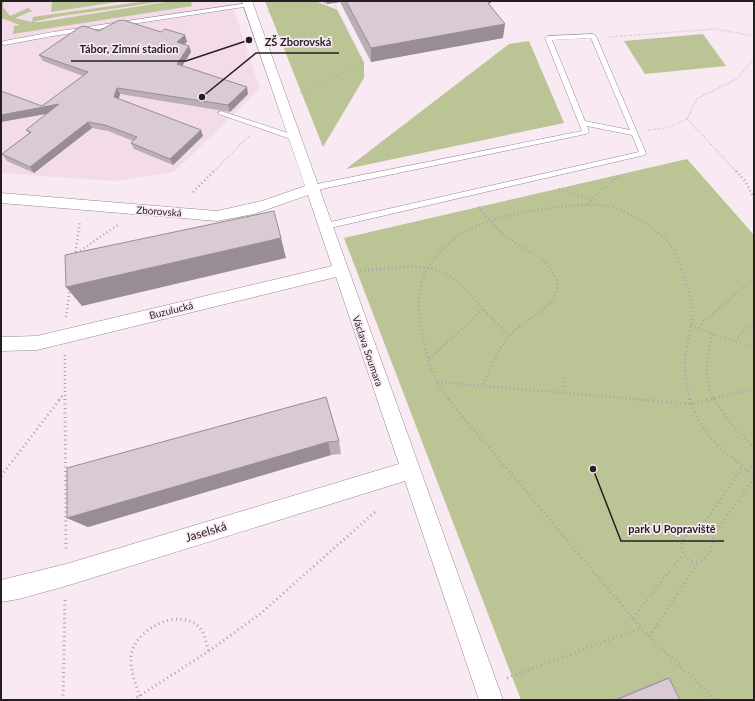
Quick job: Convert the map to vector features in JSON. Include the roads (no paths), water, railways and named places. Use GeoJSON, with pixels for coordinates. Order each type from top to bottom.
{"type":"FeatureCollection","features":[{"type":"Feature","properties":{"kind":"street","name":"Václava Soumara"},"geometry":{"type":"LineString","coordinates":[[248,3],[326,226],[340,272],[488,692]]}},
{"type":"Feature","properties":{"kind":"street","name":"Zborovská"},"geometry":{"type":"LineString","coordinates":[[1,198],[217,216],[242,213],[263,207],[312,188]]}},
{"type":"Feature","properties":{"kind":"street","name":"Buzulucká"},"geometry":{"type":"LineString","coordinates":[[1,344],[37,342],[340,272]]}},
{"type":"Feature","properties":{"kind":"street","name":"Jaselská"},"geometry":{"type":"LineString","coordinates":[[1,591],[19,588],[59,577],[410,470]]}},
{"type":"Feature","properties":{"kind":"lane"},"geometry":{"type":"LineString","coordinates":[[4,43],[248,3]]}},
{"type":"Feature","properties":{"kind":"lane"},"geometry":{"type":"LineString","coordinates":[[312,188],[586,132],[548,38],[593,36],[643,153],[326,226]]}},
{"type":"Feature","properties":{"kind":"lane"},"geometry":{"type":"LineString","coordinates":[[221,113],[295,138]]}},
{"type":"Feature","properties":{"kind":"lane"},"geometry":{"type":"LineString","coordinates":[[583,123],[634,133]]}},
{"type":"Feature","properties":{"kind":"place","name":"Tábor, Zimní stadion"},"geometry":{"type":"Point","coordinates":[249,40]}},
{"type":"Feature","properties":{"kind":"place","name":"ZŠ Zborovská"},"geometry":{"type":"Point","coordinates":[202,97]}},
{"type":"Feature","properties":{"kind":"place","name":"park U Popraviště"},"geometry":{"type":"Point","coordinates":[593,469]}}]}
